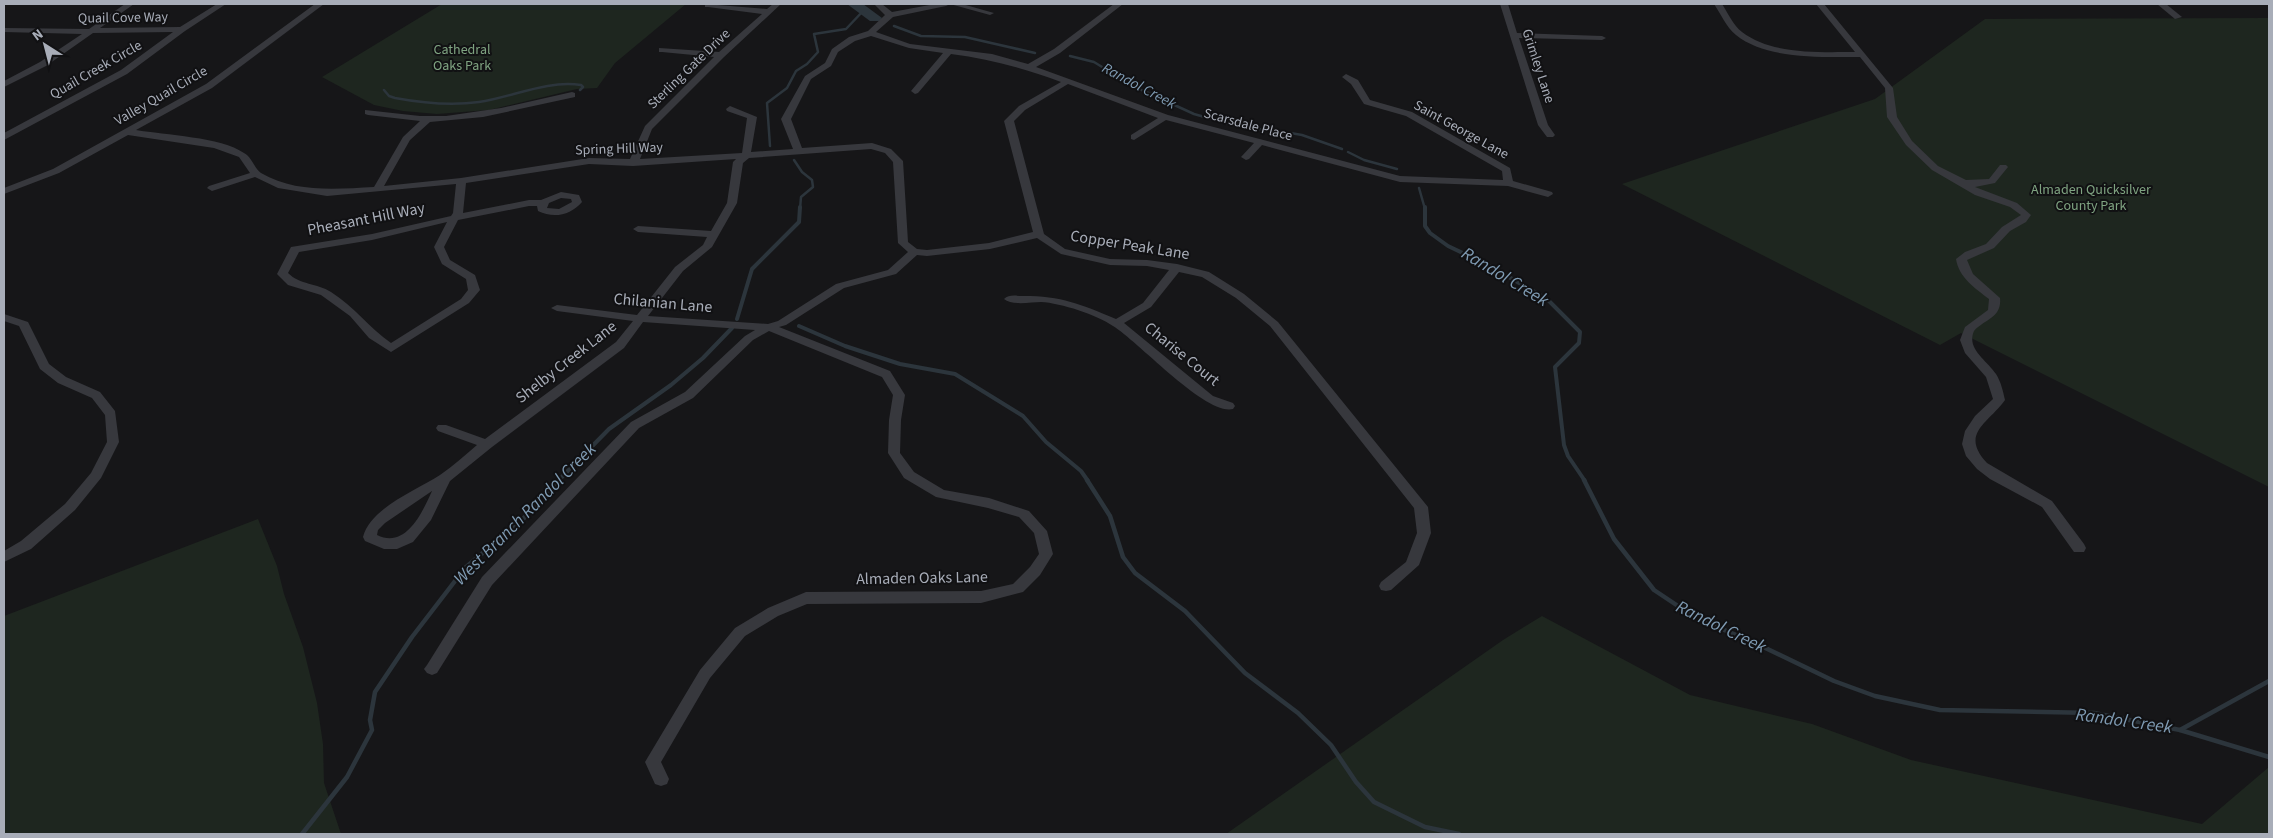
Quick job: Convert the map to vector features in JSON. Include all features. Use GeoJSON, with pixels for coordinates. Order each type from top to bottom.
{"type":"FeatureCollection","features":[{"type":"Feature","properties":{"kind":"street"},"geometry":{"type":"LineString","coordinates":[[4,84],[43,64],[130,4]]}},
{"type":"Feature","properties":{"kind":"street","name":"Quail Creek Circle"},"geometry":{"type":"LineString","coordinates":[[4,137],[124,72],[182,29],[222,4]]}},
{"type":"Feature","properties":{"kind":"street","name":"Valley Quail Circle"},"geometry":{"type":"LineString","coordinates":[[4,191],[56,171],[209,86],[293,21],[320,4]]}},
{"type":"Feature","properties":{"kind":"street","name":"Sterling Gate Drive"},"geometry":{"type":"LineString","coordinates":[[633,163],[648,128],[721,55],[777,4]]}},
{"type":"Feature","properties":{"kind":"street"},"geometry":{"type":"LineString","coordinates":[[878,4],[890,15]]}},
{"type":"Feature","properties":{"kind":"street"},"geometry":{"type":"LineString","coordinates":[[798,151],[786,119],[808,78],[828,64],[835,51],[852,39],[871,33],[890,15],[946,4]]}},
{"type":"Feature","properties":{"kind":"street"},"geometry":{"type":"LineString","coordinates":[[954,4],[990,13]]}},
{"type":"Feature","properties":{"kind":"street"},"geometry":{"type":"LineString","coordinates":[[1029,67],[1058,51],[1119,4]]}},
{"type":"Feature","properties":{"kind":"street","name":"Grimley Lane"},"geometry":{"type":"LineString","coordinates":[[1504,4],[1543,125],[1550,135]]}},
{"type":"Feature","properties":{"kind":"street"},"geometry":{"type":"LineString","coordinates":[[1718,4],[1740,34],[1758,42],[1779,49],[1808,53],[1862,55]]}},
{"type":"Feature","properties":{"kind":"street"},"geometry":{"type":"LineString","coordinates":[[1820,4],[1889,88],[1892,117],[1909,144],[1935,168],[1964,183],[1976,192],[2020,209],[2026,215],[2024,220],[2006,229],[1996,242],[1987,248],[1973,250],[1961,259],[1961,265],[1968,275],[1994,298],[1996,304],[1992,314],[1969,328],[1965,336],[1968,348],[1989,372],[1997,387],[1999,400],[1971,431],[1968,445],[1972,456],[1984,470],[2048,505],[2079,548]]}},
{"type":"Feature","properties":{"kind":"street"},"geometry":{"type":"LineString","coordinates":[[2161,4],[2178,17]]}},
{"type":"Feature","properties":{"kind":"street"},"geometry":{"type":"LineString","coordinates":[[708,6],[769,12]]}},
{"type":"Feature","properties":{"kind":"street","name":"Quail Cove Way"},"geometry":{"type":"LineString","coordinates":[[4,30],[40,32],[182,29]]}},
{"type":"Feature","properties":{"kind":"street","name":"Scarsdale Place"},"geometry":{"type":"LineString","coordinates":[[871,33],[910,46],[992,57],[1029,67],[1165,117],[1259,143],[1400,178],[1508,183],[1548,194]]}},
{"type":"Feature","properties":{"kind":"street"},"geometry":{"type":"LineString","coordinates":[[1514,35],[1602,38]]}},
{"type":"Feature","properties":{"kind":"street"},"geometry":{"type":"LineString","coordinates":[[662,50],[721,55]]}},
{"type":"Feature","properties":{"kind":"street"},"geometry":{"type":"LineString","coordinates":[[915,91],[948,52]]}},
{"type":"Feature","properties":{"kind":"street","name":"Saint George Lane"},"geometry":{"type":"LineString","coordinates":[[1346,76],[1355,82],[1361,95],[1367,102],[1409,114],[1506,170],[1508,183]]}},
{"type":"Feature","properties":{"kind":"street"},"geometry":{"type":"LineString","coordinates":[[432,669],[487,581],[634,425],[689,395],[749,338],[768,327],[782,323],[840,286],[892,272],[914,252],[927,253],[990,246],[1026,236],[1039,235],[1009,121],[1022,108],[1066,82]]}},
{"type":"Feature","properties":{"kind":"street"},"geometry":{"type":"LineString","coordinates":[[368,112],[428,119],[487,114],[572,95]]}},
{"type":"Feature","properties":{"kind":"street","name":"Shelby Creek Lane"},"geometry":{"type":"LineString","coordinates":[[445,478],[421,527],[409,538],[392,544],[378,543],[370,537],[372,528],[380,520],[418,493],[445,478],[486,444],[620,345],[679,269],[707,247],[732,204],[738,162],[746,156],[752,117],[730,109]]}},
{"type":"Feature","properties":{"kind":"street"},"geometry":{"type":"LineString","coordinates":[[1134,137],[1165,117]]}},
{"type":"Feature","properties":{"kind":"street"},"geometry":{"type":"LineString","coordinates":[[377,190],[406,138],[428,119]]}},
{"type":"Feature","properties":{"kind":"street","name":"Spring Hill Way"},"geometry":{"type":"LineString","coordinates":[[128,132],[216,145],[242,155],[256,174],[281,186],[327,193],[377,190],[460,181],[589,161],[633,163],[872,146],[888,151],[898,160],[903,243],[914,252]]}},
{"type":"Feature","properties":{"kind":"street"},"geometry":{"type":"LineString","coordinates":[[1246,158],[1259,143]]}},
{"type":"Feature","properties":{"kind":"street"},"geometry":{"type":"LineString","coordinates":[[1964,183],[1976,184],[1992,181],[2003,167]]}},
{"type":"Feature","properties":{"kind":"street"},"geometry":{"type":"LineString","coordinates":[[212,188],[256,174]]}},
{"type":"Feature","properties":{"kind":"street"},"geometry":{"type":"LineString","coordinates":[[455,217],[458,213],[460,181]]}},
{"type":"Feature","properties":{"kind":"street"},"geometry":{"type":"LineString","coordinates":[[455,217],[529,203],[543,203]]}},
{"type":"Feature","properties":{"kind":"street","name":"Pheasant Hill Way"},"geometry":{"type":"LineString","coordinates":[[455,217],[439,247],[446,262],[471,277],[474,290],[465,301],[391,348],[373,336],[354,314],[325,292],[292,283],[282,274],[295,249],[372,237],[455,217]]}},
{"type":"Feature","properties":{"kind":"street"},"geometry":{"type":"LineString","coordinates":[[638,229],[714,234]]}},
{"type":"Feature","properties":{"kind":"street","name":"Copper Peak Lane"},"geometry":{"type":"LineString","coordinates":[[1039,235],[1061,251],[1110,262],[1147,263],[1177,267],[1205,274],[1240,296],[1274,324],[1421,507],[1424,533],[1412,565],[1386,586]]}},
{"type":"Feature","properties":{"kind":"street"},"geometry":{"type":"LineString","coordinates":[[1117,323],[1147,305],[1177,267]]}},
{"type":"Feature","properties":{"kind":"street","name":"Charise Court"},"geometry":{"type":"LineString","coordinates":[[1010,299],[1042,299],[1066,302],[1117,323],[1209,399],[1229,406]]}},
{"type":"Feature","properties":{"kind":"street","name":"Chilanian Lane"},"geometry":{"type":"LineString","coordinates":[[556,308],[642,319],[768,327]]}},
{"type":"Feature","properties":{"kind":"street"},"geometry":{"type":"LineString","coordinates":[[4,317],[24,324],[44,366],[62,380],[96,395],[111,414],[113,442],[96,475],[70,507],[26,545],[4,557]]}},
{"type":"Feature","properties":{"kind":"street","name":"Almaden Oaks Lane"},"geometry":{"type":"LineString","coordinates":[[661,779],[653,762],[705,674],[740,632],[772,612],[806,598],[981,597],[1018,588],[1035,571],[1046,554],[1040,531],[1024,514],[989,503],[941,494],[909,475],[894,453],[895,420],[899,395],[886,374],[768,327]]}},
{"type":"Feature","properties":{"kind":"street"},"geometry":{"type":"LineString","coordinates":[[442,428],[486,444]]}},
{"type":"Feature","properties":{"kind":"green space","name":"Cathedral Oaks Park"},"geometry":{"type":"Polygon","coordinates":[[[442,4],[686,4],[615,63],[597,88],[577,89],[489,110],[437,114],[403,111],[374,105],[322,77],[442,4]]]}},
{"type":"Feature","properties":{"kind":"green space","name":"Almaden Quicksilver County Park"},"geometry":{"type":"Polygon","coordinates":[[[2269,18],[2269,487],[1961,333],[1940,345],[1622,184],[1875,99],[1985,19],[2269,18]]]}},
{"type":"Feature","properties":{"kind":"green space"},"geometry":{"type":"Polygon","coordinates":[[[258,519],[277,566],[284,594],[303,647],[317,703],[323,744],[324,783],[341,834],[4,834],[4,616],[258,519]]]}},
{"type":"Feature","properties":{"kind":"green space"},"geometry":{"type":"Polygon","coordinates":[[[1542,616],[1690,695],[1812,724],[1911,760],[2202,824],[2269,767],[2269,834],[1226,834],[1503,640],[1542,616]]]}},
{"type":"Feature","properties":{"kind":"waterway","name":"West Branch Randol Creek"},"geometry":{"type":"LineString","coordinates":[[854,4],[875,18]]}},
{"type":"Feature","properties":{"kind":"waterway","name":"West Branch Randol Creek"},"geometry":{"type":"LineString","coordinates":[[770,146],[767,103],[787,88],[796,71],[807,64],[818,52],[814,34],[846,29],[864,10]]}},
{"type":"Feature","properties":{"kind":"waterway","name":"Randol Creek"},"geometry":{"type":"LineString","coordinates":[[894,26],[921,36],[965,37],[1035,53]]}},
{"type":"Feature","properties":{"kind":"waterway","name":"Randol Creek"},"geometry":{"type":"LineString","coordinates":[[1070,56],[1094,62],[1133,86],[1194,114],[1229,124],[1265,130]]}},
{"type":"Feature","properties":{"kind":"waterway"},"geometry":{"type":"LineString","coordinates":[[384,90],[389,96],[395,98],[447,104],[492,100],[555,85],[581,85],[583,87],[580,90]]}},
{"type":"Feature","properties":{"kind":"waterway","name":"Randol Creek"},"geometry":{"type":"LineString","coordinates":[[1273,130],[1302,135],[1342,149]]}},
{"type":"Feature","properties":{"kind":"waterway","name":"Randol Creek"},"geometry":{"type":"LineString","coordinates":[[1348,152],[1364,160],[1397,169]]}},
{"type":"Feature","properties":{"kind":"waterway","name":"West Branch Randol Creek"},"geometry":{"type":"LineString","coordinates":[[794,160],[802,172],[812,180],[813,187],[801,197],[800,209]]}},
{"type":"Feature","properties":{"kind":"waterway","name":"Randol Creek"},"geometry":{"type":"LineString","coordinates":[[1419,188],[1425,209]]}},
{"type":"Feature","properties":{"kind":"waterway","name":"West Branch Randol Creek"},"geometry":{"type":"LineString","coordinates":[[737,319],[752,269],[799,222],[800,207]]}},
{"type":"Feature","properties":{"kind":"waterway","name":"Randol Creek"},"geometry":{"type":"LineString","coordinates":[[1425,209],[1425,226],[1430,233],[1448,246],[1488,265],[1547,299],[1580,332],[1579,343],[1555,367],[1564,445],[1568,456],[1585,481]]}},
{"type":"Feature","properties":{"kind":"waterway"},"geometry":{"type":"LineString","coordinates":[[799,326],[845,346],[900,364],[955,374],[1023,416],[1046,442],[1081,471],[1088,481]]}},
{"type":"Feature","properties":{"kind":"waterway","name":"West Branch Randol Creek"},"geometry":{"type":"LineString","coordinates":[[558,481],[609,429],[671,385],[703,358],[732,328]]}},
{"type":"Feature","properties":{"kind":"waterway","name":"West Branch Randol Creek"},"geometry":{"type":"LineString","coordinates":[[302,834],[347,777],[372,730],[370,720],[375,692],[412,637],[465,568],[524,518],[559,480]]}},
{"type":"Feature","properties":{"kind":"waterway"},"geometry":{"type":"LineString","coordinates":[[1087,480],[1110,516],[1123,557],[1135,573],[1185,611],[1245,673],[1298,713],[1331,745],[1356,782],[1374,802],[1425,827],[1459,834]]}},
{"type":"Feature","properties":{"kind":"waterway","name":"Randol Creek"},"geometry":{"type":"LineString","coordinates":[[1584,480],[1614,539],[1654,590],[1696,618],[1755,643],[1834,681],[1875,696],[1940,710],[2094,713],[2180,730]]}},
{"type":"Feature","properties":{"kind":"waterway"},"geometry":{"type":"LineString","coordinates":[[2180,730],[2269,681]]}},
{"type":"Feature","properties":{"kind":"waterway","name":"Randol Creek"},"geometry":{"type":"LineString","coordinates":[[2180,730],[2269,757]]}}]}
